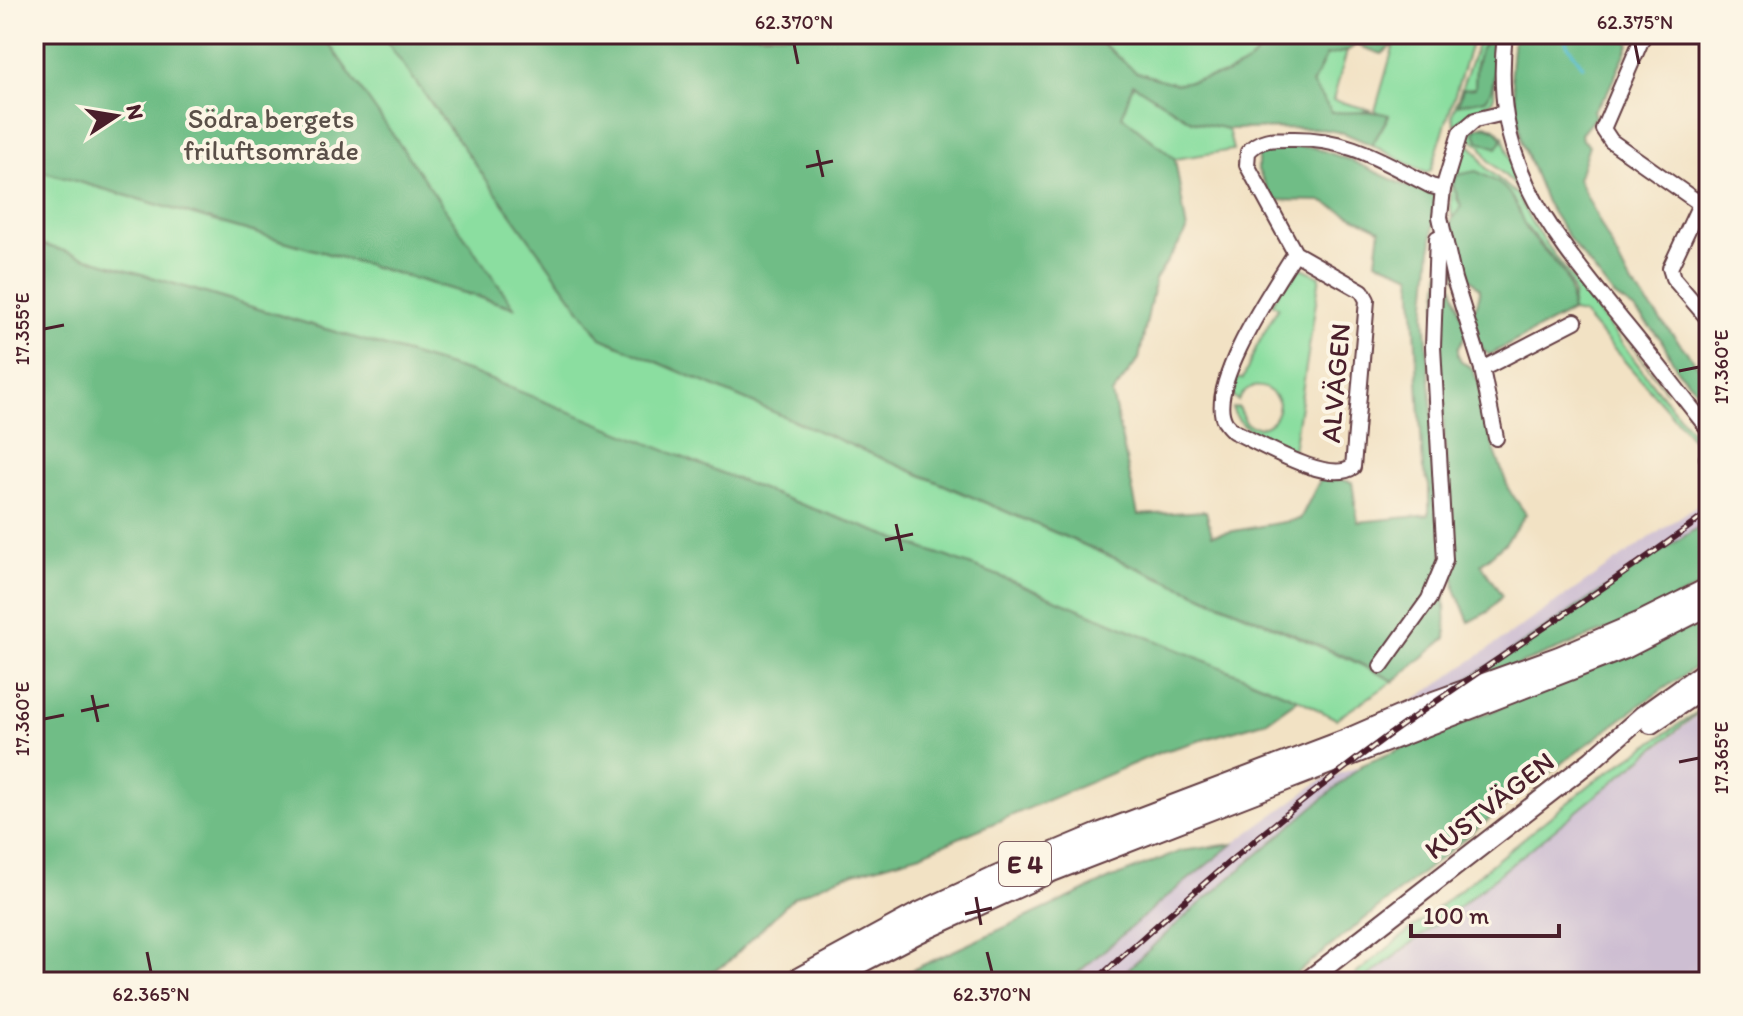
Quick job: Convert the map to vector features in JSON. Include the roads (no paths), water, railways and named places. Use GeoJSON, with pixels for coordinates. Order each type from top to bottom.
{"type":"FeatureCollection","features":[{"type":"Feature","properties":{"kind":"highway","name":"E 4"},"geometry":{"type":"LineString","coordinates":[[792,982],[917,914],[996,877],[1101,833],[1346,740],[1431,703],[1559,657],[1641,622],[1709,588]]}},
{"type":"Feature","properties":{"kind":"highway","name":"E 4"},"geometry":{"type":"LineString","coordinates":[[823,982],[919,932],[1052,871],[1623,649],[1709,605]]}},
{"type":"Feature","properties":{"kind":"main road","name":"KUSTVÄGEN"},"geometry":{"type":"LineString","coordinates":[[1306,982],[1592,760],[1643,715],[1709,668]]}},
{"type":"Feature","properties":{"kind":"main road","name":"KUSTVÄGEN"},"geometry":{"type":"LineString","coordinates":[[1592,760],[1709,685]]}},
{"type":"Feature","properties":{"kind":"street"},"geometry":{"type":"LineString","coordinates":[[1505,34],[1504,113],[1525,184],[1570,257],[1709,430]]}},
{"type":"Feature","properties":{"kind":"street"},"geometry":{"type":"LineString","coordinates":[[1644,34],[1603,129],[1611,141],[1704,207]]}},
{"type":"Feature","properties":{"kind":"street"},"geometry":{"type":"LineString","coordinates":[[1496,438],[1482,369],[1440,217],[1443,189],[1462,129],[1475,120],[1504,113]]}},
{"type":"Feature","properties":{"kind":"street"},"geometry":{"type":"LineString","coordinates":[[1295,253],[1247,165],[1248,152],[1261,141],[1311,138],[1345,144],[1443,189]]}},
{"type":"Feature","properties":{"kind":"street"},"geometry":{"type":"LineString","coordinates":[[1709,185],[1704,207],[1670,268],[1670,273],[1709,320]]}},
{"type":"Feature","properties":{"kind":"street"},"geometry":{"type":"LineString","coordinates":[[1381,666],[1429,599],[1445,560],[1433,347],[1437,238]]}},
{"type":"Feature","properties":{"kind":"street","name":"ALVÄGEN"},"geometry":{"type":"LineString","coordinates":[[1295,253],[1362,291],[1367,300],[1353,467],[1343,473],[1320,471],[1233,431],[1225,423],[1222,413],[1228,374],[1246,332],[1295,253]]}},
{"type":"Feature","properties":{"kind":"street"},"geometry":{"type":"LineString","coordinates":[[1482,369],[1575,321]]}},
{"type":"Feature","properties":{"kind":"waterway"},"geometry":{"type":"LineString","coordinates":[[1563,34],[1583,66]]}},
{"type":"Feature","properties":{"kind":"railway"},"geometry":{"type":"LineString","coordinates":[[1094,982],[1237,855],[1348,766],[1426,708],[1709,512]]}},
{"type":"Feature","properties":{"kind":"park label","name":"Södra bergets friluftsområde"},"geometry":{"type":"Point","coordinates":[271,134]}}]}
